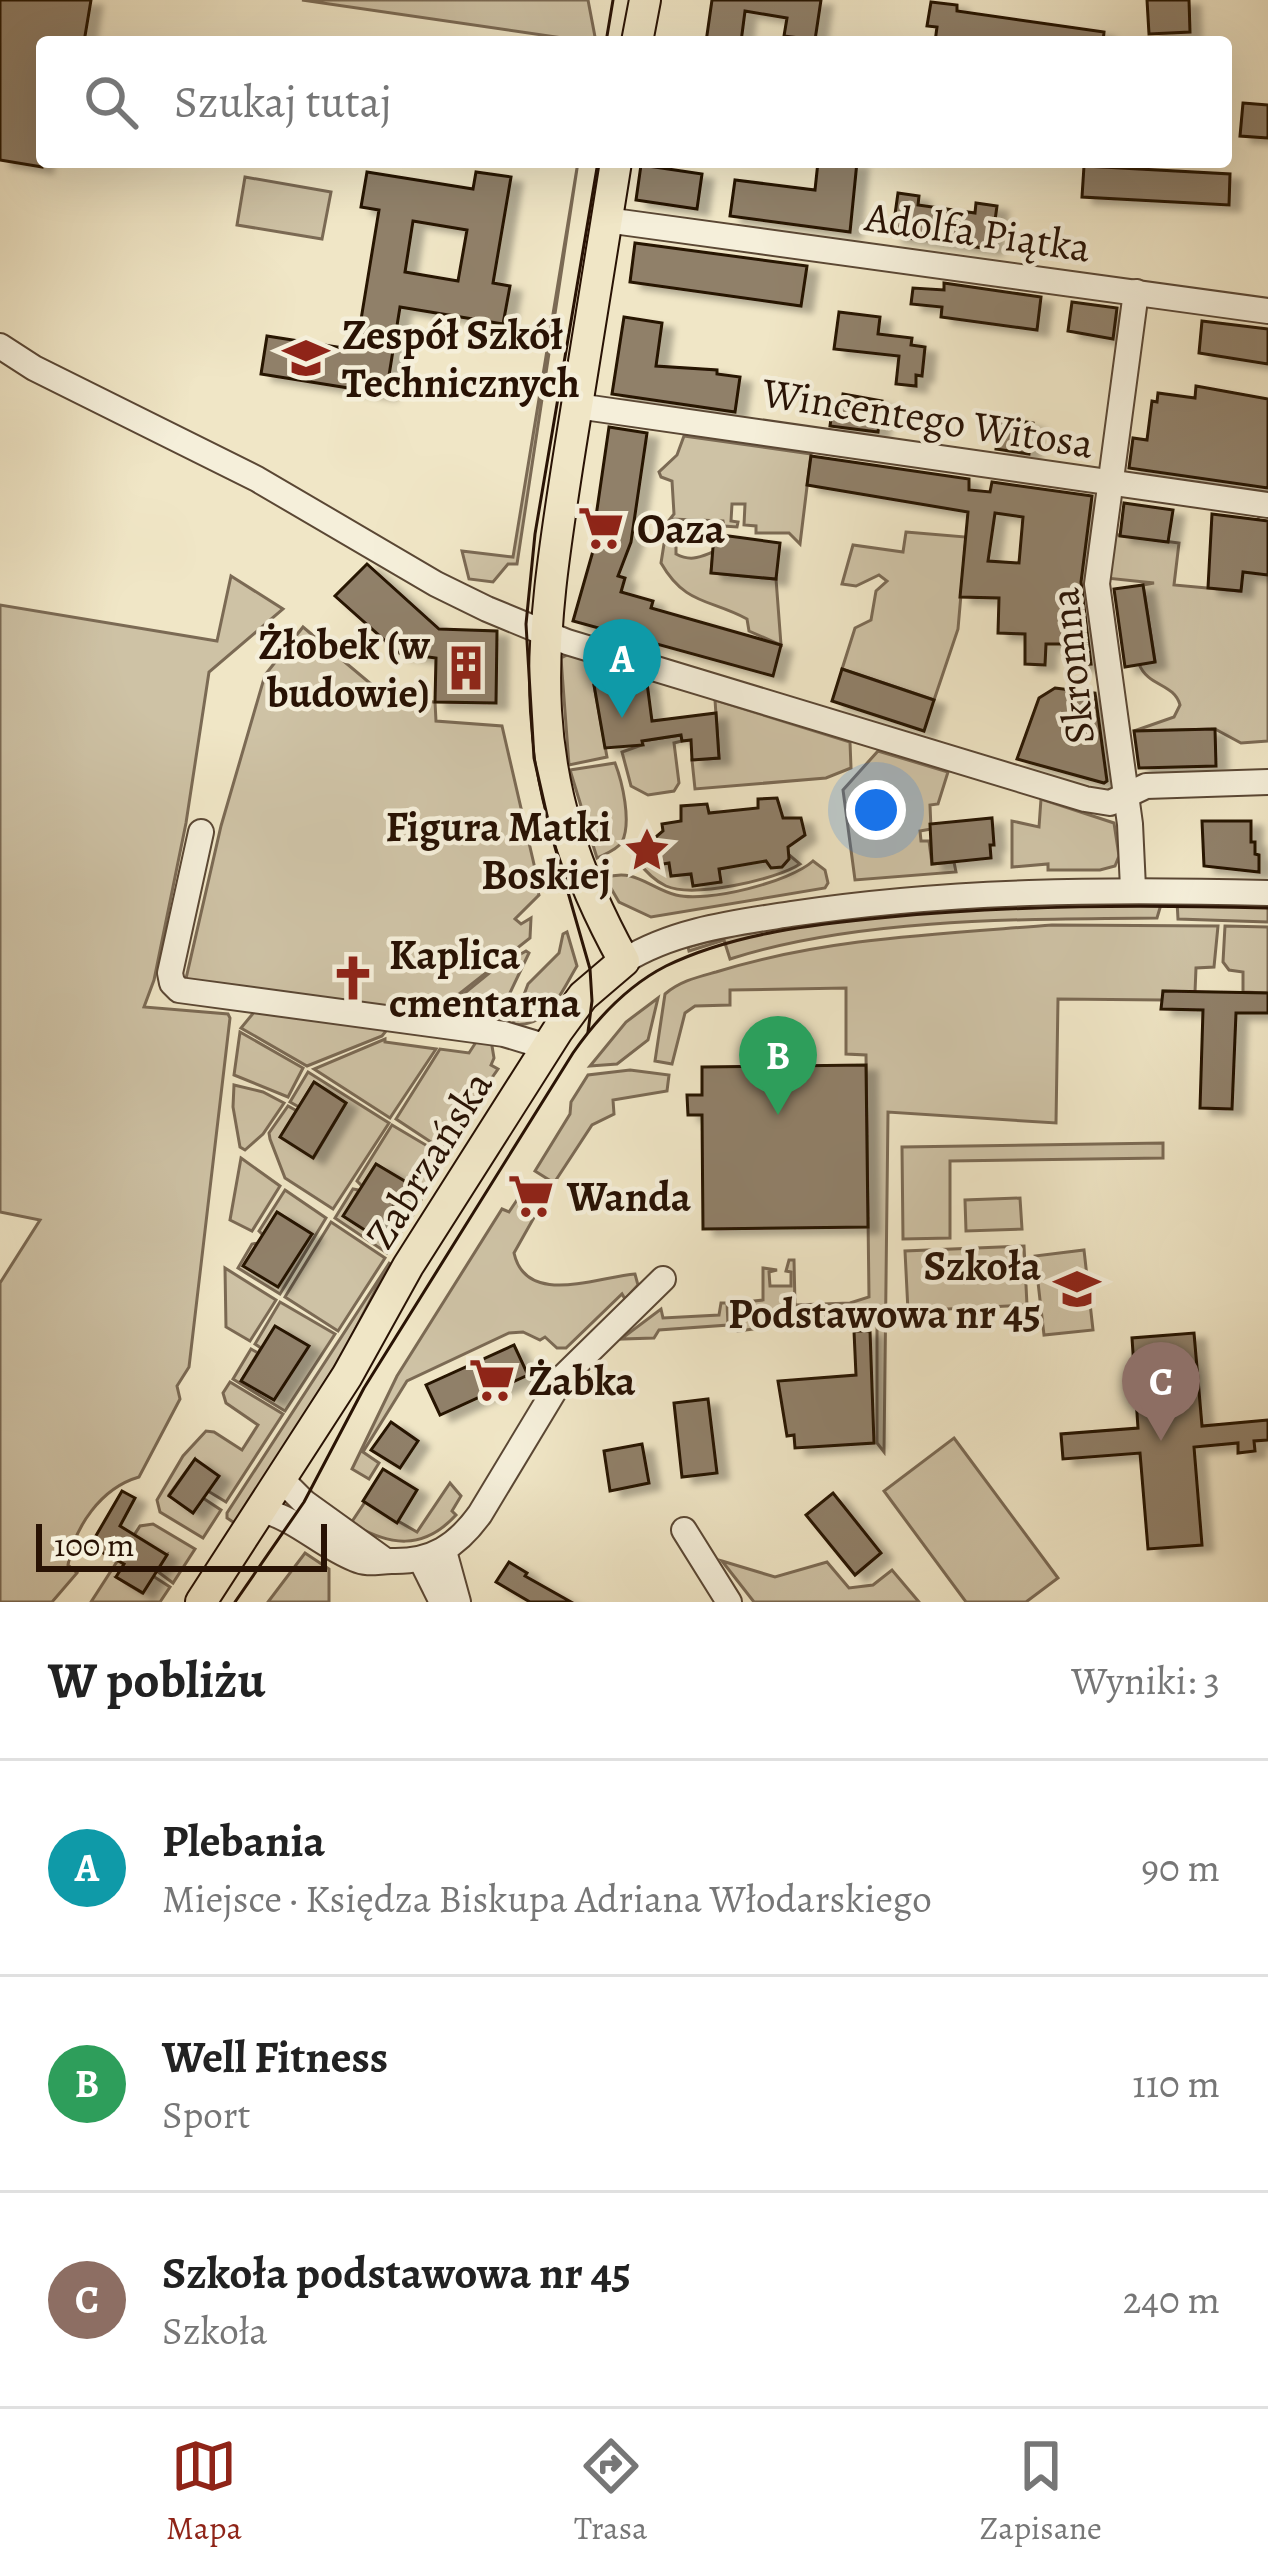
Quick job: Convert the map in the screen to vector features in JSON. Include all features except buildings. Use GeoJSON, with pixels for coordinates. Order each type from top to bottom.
{"type":"FeatureCollection","features":[{"type":"Feature","properties":{"kind":"main road"},"geometry":{"type":"LineString","coordinates":[[639,36],[645,0]]}},
{"type":"Feature","properties":{"kind":"main road"},"geometry":{"type":"LineString","coordinates":[[615,168],[545,632],[544,705],[559,806],[582,875],[624,961]]}},
{"type":"Feature","properties":{"kind":"main road","name":"Zabrzańska"},"geometry":{"type":"LineString","coordinates":[[201,1602],[358,1358],[409,1266],[547,1047],[584,996],[624,961]]}},
{"type":"Feature","properties":{"kind":"street","name":"Adolfa Piątka"},"geometry":{"type":"LineString","coordinates":[[607,220],[1268,310]]}},
{"type":"Feature","properties":{"kind":"street","name":"Skromna"},"geometry":{"type":"LineString","coordinates":[[1133,888],[1126,794],[1097,584],[1136,292]]}},
{"type":"Feature","properties":{"kind":"street"},"geometry":{"type":"LineString","coordinates":[[0,346],[34,368],[257,479],[436,584],[567,642],[1055,792],[1106,803],[1146,785],[1268,782]]}},
{"type":"Feature","properties":{"kind":"street","name":"Wincentego Witosa"},"geometry":{"type":"LineString","coordinates":[[577,406],[1268,505]]}},
{"type":"Feature","properties":{"kind":"street"},"geometry":{"type":"LineString","coordinates":[[202,832],[170,973],[179,990],[505,1034],[547,1047]]}},
{"type":"Feature","properties":{"kind":"street","name":"Zabrzańska"},"geometry":{"type":"LineString","coordinates":[[624,961],[690,932],[840,907],[968,895],[1133,888],[1268,892]]}},
{"type":"Feature","properties":{"kind":"street"},"geometry":{"type":"LineString","coordinates":[[262,1510],[291,1521],[360,1562],[432,1556],[468,1530],[480,1514],[562,1378],[663,1280]]}},
{"type":"Feature","properties":{"kind":"street"},"geometry":{"type":"LineString","coordinates":[[281,1479],[304,1502],[386,1561]]}},
{"type":"Feature","properties":{"kind":"street"},"geometry":{"type":"LineString","coordinates":[[684,1530],[730,1602]]}},
{"type":"Feature","properties":{"kind":"street"},"geometry":{"type":"LineString","coordinates":[[432,1556],[442,1602]]}},
{"type":"Feature","properties":{"kind":"street"},"geometry":{"type":"LineString","coordinates":[[432,1556],[458,1602]]}},
{"type":"Feature","properties":{"kind":"shaded area"},"geometry":{"type":"Polygon","coordinates":[[[302,0],[588,0],[595,36],[549,36],[302,0]]]}},
{"type":"Feature","properties":{"kind":"shaded area"},"geometry":{"type":"Polygon","coordinates":[[[577,168],[517,564],[508,564],[493,582],[469,579],[462,551],[513,557],[577,168]]]}},
{"type":"Feature","properties":{"kind":"shaded area"},"geometry":{"type":"Polygon","coordinates":[[[245,177],[331,192],[322,239],[237,225],[245,177]]]}},
{"type":"Feature","properties":{"kind":"shaded area"},"geometry":{"type":"Polygon","coordinates":[[[684,436],[811,454],[800,544],[789,533],[756,533],[756,526],[744,525],[745,504],[732,504],[731,521],[738,522],[737,527],[724,526],[723,521],[670,519],[674,514],[672,481],[659,472],[677,455],[684,436]]]}},
{"type":"Feature","properties":{"kind":"shaded area"},"geometry":{"type":"Polygon","coordinates":[[[1246,517],[1246,534],[1258,519],[1254,546],[1268,548],[1268,741],[1241,743],[1215,729],[1134,731],[1174,717],[1180,705],[1139,664],[1155,661],[1143,585],[1154,583],[1106,578],[1111,534],[1179,543],[1174,585],[1240,591],[1246,517]]]}},
{"type":"Feature","properties":{"kind":"shaded area"},"geometry":{"type":"Polygon","coordinates":[[[906,532],[966,537],[958,629],[934,700],[842,669],[855,628],[871,620],[876,591],[887,581],[879,575],[856,586],[842,584],[853,545],[903,552],[906,532]]]}},
{"type":"Feature","properties":{"kind":"shaded area"},"geometry":{"type":"Polygon","coordinates":[[[672,542],[676,554],[686,558],[713,552],[711,573],[776,579],[781,645],[749,631],[747,619],[679,587],[661,563],[664,544],[672,542]]]}},
{"type":"Feature","properties":{"kind":"shaded area"},"geometry":{"type":"Polygon","coordinates":[[[231,576],[283,609],[209,672],[186,823],[154,980],[144,1007],[228,1014],[230,1018],[189,1367],[177,1386],[180,1399],[139,1477],[113,1490],[83,1523],[68,1565],[77,1573],[52,1602],[0,1602],[0,1283],[40,1220],[0,1212],[0,605],[217,641],[231,576]]]}},
{"type":"Feature","properties":{"kind":"shaded area"},"geometry":{"type":"Polygon","coordinates":[[[303,627],[390,700],[435,702],[436,721],[502,726],[539,895],[515,919],[521,924],[531,918],[530,938],[435,1013],[185,983],[221,826],[265,675],[303,627]]]}},
{"type":"Feature","properties":{"kind":"shaded area"},"geometry":{"type":"Polygon","coordinates":[[[569,654],[646,680],[594,685],[607,757],[569,765],[561,658],[569,654]]]}},
{"type":"Feature","properties":{"kind":"shaded area"},"geometry":{"type":"Polygon","coordinates":[[[715,700],[850,742],[851,768],[826,778],[695,789],[692,760],[719,758],[715,700]]]}},
{"type":"Feature","properties":{"kind":"shaded area"},"geometry":{"type":"Polygon","coordinates":[[[681,735],[682,741],[674,743],[679,783],[674,791],[648,795],[631,786],[622,752],[642,741],[681,735]]]}},
{"type":"Feature","properties":{"kind":"shaded area"},"geometry":{"type":"Polygon","coordinates":[[[878,751],[948,772],[938,804],[930,805],[931,829],[920,831],[921,841],[929,841],[932,864],[954,862],[956,872],[855,880],[843,790],[878,751]]]}},
{"type":"Feature","properties":{"kind":"shaded area"},"geometry":{"type":"Polygon","coordinates":[[[615,763],[625,802],[625,834],[617,847],[597,858],[570,770],[615,763]]]}},
{"type":"Feature","properties":{"kind":"shaded area"},"geometry":{"type":"Polygon","coordinates":[[[1041,799],[1114,823],[1119,856],[1115,866],[1100,870],[1048,870],[1048,864],[1012,867],[1012,821],[1039,827],[1041,799]]]}},
{"type":"Feature","properties":{"kind":"shaded area"},"geometry":{"type":"Polygon","coordinates":[[[788,854],[800,864],[754,881],[695,890],[661,884],[637,860],[669,863],[671,875],[691,874],[720,882],[719,869],[788,854]]]}},
{"type":"Feature","properties":{"kind":"shaded area"},"geometry":{"type":"Polygon","coordinates":[[[813,861],[825,870],[825,888],[651,917],[619,902],[605,878],[625,875],[676,895],[707,896],[768,883],[813,861]]]}},
{"type":"Feature","properties":{"kind":"shaded area"},"geometry":{"type":"Polygon","coordinates":[[[1162,901],[1157,918],[886,928],[832,935],[730,959],[724,940],[689,951],[688,947],[804,922],[864,914],[1162,901]]]}},
{"type":"Feature","properties":{"kind":"shaded area"},"geometry":{"type":"Polygon","coordinates":[[[1177,901],[1268,904],[1268,922],[1178,919],[1177,901]]]}},
{"type":"Feature","properties":{"kind":"shaded area"},"geometry":{"type":"Polygon","coordinates":[[[1052,925],[1218,926],[1214,967],[1196,968],[1195,992],[1163,991],[1163,1000],[1058,999],[1056,1123],[888,1112],[884,1452],[877,1443],[877,1311],[761,1320],[761,1328],[738,1331],[734,1303],[763,1300],[763,1268],[777,1270],[769,1272],[770,1286],[791,1286],[791,1272],[786,1271],[789,1260],[794,1260],[795,1305],[850,1303],[869,1297],[866,1055],[846,1054],[846,988],[730,990],[730,1005],[695,1006],[685,1013],[672,1064],[655,1061],[665,994],[696,978],[799,952],[882,939],[1052,925]]]}},
{"type":"Feature","properties":{"kind":"shaded area"},"geometry":{"type":"Polygon","coordinates":[[[1225,926],[1268,927],[1268,993],[1243,992],[1243,972],[1229,970],[1223,962],[1225,926]]]}},
{"type":"Feature","properties":{"kind":"shaded area"},"geometry":{"type":"Polygon","coordinates":[[[567,932],[577,966],[565,987],[536,1021],[513,1024],[528,984],[559,953],[567,932]]]}},
{"type":"Feature","properties":{"kind":"shaded area"},"geometry":{"type":"Polygon","coordinates":[[[526,951],[498,1018],[440,1013],[493,970],[526,951]]]}},
{"type":"Feature","properties":{"kind":"shaded area"},"geometry":{"type":"Polygon","coordinates":[[[658,998],[648,1040],[617,1064],[590,1066],[626,1022],[658,998]]]}},
{"type":"Feature","properties":{"kind":"shaded area"},"geometry":{"type":"Polygon","coordinates":[[[255,1011],[386,1031],[307,1066],[241,1028],[255,1011]]]}},
{"type":"Feature","properties":{"kind":"shaded area"},"geometry":{"type":"Polygon","coordinates":[[[240,1032],[303,1068],[288,1097],[234,1075],[240,1032]]]}},
{"type":"Feature","properties":{"kind":"shaded area"},"geometry":{"type":"Polygon","coordinates":[[[385,1039],[436,1049],[390,1118],[314,1069],[385,1039]]]}},
{"type":"Feature","properties":{"kind":"shaded area"},"geometry":{"type":"Polygon","coordinates":[[[478,1039],[491,1040],[491,1065],[498,1069],[461,1122],[456,1120],[443,1150],[396,1119],[440,1049],[469,1053],[478,1039]]]}},
{"type":"Feature","properties":{"kind":"shaded area"},"geometry":{"type":"Polygon","coordinates":[[[630,1070],[669,1075],[667,1091],[613,1100],[614,1114],[592,1125],[554,1183],[535,1171],[588,1075],[630,1070]]]}},
{"type":"Feature","properties":{"kind":"shaded area"},"geometry":{"type":"Polygon","coordinates":[[[308,1072],[389,1123],[333,1209],[285,1178],[270,1139],[269,1133],[288,1106],[297,1111],[314,1157],[346,1103],[314,1082],[299,1107],[290,1102],[308,1072]]]}},
{"type":"Feature","properties":{"kind":"shaded area"},"geometry":{"type":"Polygon","coordinates":[[[234,1085],[284,1103],[263,1134],[245,1150],[240,1147],[233,1107],[234,1085]]]}},
{"type":"Feature","properties":{"kind":"shaded area"},"geometry":{"type":"Polygon","coordinates":[[[392,1125],[441,1154],[417,1209],[387,1253],[335,1218],[353,1189],[359,1190],[344,1216],[375,1236],[407,1184],[376,1164],[362,1186],[357,1181],[392,1125]]]}},
{"type":"Feature","properties":{"kind":"shaded area"},"geometry":{"type":"Polygon","coordinates":[[[1163,1143],[1163,1158],[950,1161],[950,1238],[903,1239],[902,1147],[1163,1143]]]}},
{"type":"Feature","properties":{"kind":"shaded area"},"geometry":{"type":"Polygon","coordinates":[[[241,1158],[280,1186],[252,1231],[230,1220],[241,1158]]]}},
{"type":"Feature","properties":{"kind":"shaded area"},"geometry":{"type":"Polygon","coordinates":[[[548,1187],[514,1253],[521,1270],[533,1279],[565,1285],[635,1274],[638,1285],[625,1299],[622,1294],[566,1348],[557,1348],[545,1337],[509,1333],[407,1381],[363,1452],[379,1463],[369,1479],[352,1469],[397,1376],[502,1209],[509,1212],[517,1200],[532,1210],[548,1187]]]}},
{"type":"Feature","properties":{"kind":"shaded area"},"geometry":{"type":"Polygon","coordinates":[[[285,1190],[326,1218],[280,1294],[238,1268],[252,1244],[311,1234],[277,1212],[263,1235],[259,1231],[285,1190]]]}},
{"type":"Feature","properties":{"kind":"shaded area"},"geometry":{"type":"Polygon","coordinates":[[[1020,1198],[1022,1229],[966,1231],[965,1200],[1020,1198]]]}},
{"type":"Feature","properties":{"kind":"shaded area"},"geometry":{"type":"Polygon","coordinates":[[[331,1222],[385,1258],[338,1331],[285,1297],[331,1222]]]}},
{"type":"Feature","properties":{"kind":"shaded area"},"geometry":{"type":"Polygon","coordinates":[[[1024,1246],[1027,1305],[908,1311],[905,1251],[1024,1246]]]}},
{"type":"Feature","properties":{"kind":"shaded area"},"geometry":{"type":"Polygon","coordinates":[[[1084,1250],[1093,1330],[1044,1335],[1035,1256],[1084,1250]]]}},
{"type":"Feature","properties":{"kind":"shaded area"},"geometry":{"type":"Polygon","coordinates":[[[390,1262],[342,1355],[236,1524],[227,1513],[390,1262]]]}},
{"type":"Feature","properties":{"kind":"shaded area"},"geometry":{"type":"Polygon","coordinates":[[[225,1268],[276,1300],[250,1341],[226,1327],[225,1268]]]}},
{"type":"Feature","properties":{"kind":"shaded area"},"geometry":{"type":"Polygon","coordinates":[[[280,1302],[335,1334],[285,1411],[233,1379],[251,1349],[258,1353],[261,1348],[255,1344],[280,1302]]]}},
{"type":"Feature","properties":{"kind":"shaded area"},"geometry":{"type":"Polygon","coordinates":[[[721,1303],[727,1303],[728,1325],[659,1330],[654,1338],[621,1339],[661,1309],[663,1318],[719,1315],[721,1303]]]}},
{"type":"Feature","properties":{"kind":"shaded area"},"geometry":{"type":"Polygon","coordinates":[[[230,1382],[283,1414],[226,1502],[208,1491],[195,1459],[169,1495],[193,1513],[203,1498],[221,1510],[203,1538],[160,1512],[157,1500],[183,1456],[206,1431],[242,1450],[258,1425],[226,1403],[223,1393],[230,1382]]]}},
{"type":"Feature","properties":{"kind":"shaded area"},"geometry":{"type":"Polygon","coordinates":[[[954,1438],[1058,1578],[1026,1602],[966,1602],[884,1491],[954,1438]]]}},
{"type":"Feature","properties":{"kind":"shaded area"},"geometry":{"type":"Polygon","coordinates":[[[450,1483],[461,1496],[452,1511],[456,1515],[431,1535],[392,1540],[351,1523],[365,1502],[417,1532],[450,1483]]]}},
{"type":"Feature","properties":{"kind":"shaded area"},"geometry":{"type":"Polygon","coordinates":[[[153,1524],[195,1549],[173,1583],[157,1571],[166,1555],[116,1577],[142,1593],[153,1576],[170,1587],[160,1602],[91,1602],[140,1526],[153,1524]]]}},
{"type":"Feature","properties":{"kind":"shaded area"},"geometry":{"type":"Polygon","coordinates":[[[305,1553],[329,1569],[329,1602],[268,1602],[305,1553]]]}},
{"type":"Feature","properties":{"kind":"shaded area"},"geometry":{"type":"Polygon","coordinates":[[[722,1561],[775,1577],[827,1562],[849,1588],[873,1585],[892,1570],[919,1602],[754,1602],[722,1561]]]}},
{"type":"Feature","properties":{"kind":"tram line"},"geometry":{"type":"LineString","coordinates":[[607,36],[613,0]]}},
{"type":"Feature","properties":{"kind":"tram line"},"geometry":{"type":"LineString","coordinates":[[588,1032],[590,969],[534,758],[526,624],[535,534],[597,168]]}},
{"type":"Feature","properties":{"kind":"tram line"},"geometry":{"type":"LineString","coordinates":[[235,1602],[304,1502],[364,1388],[573,1053],[614,1004],[652,974],[719,945],[862,920],[1032,908],[1268,908]]}},
{"type":"Feature","properties":{"kind":"place","name":"Zespół Szkół Technicznych"},"geometry":{"type":"Point","coordinates":[306,358]}},
{"type":"Feature","properties":{"kind":"place","name":"Oaza"},"geometry":{"type":"Point","coordinates":[601,528]}},
{"type":"Feature","properties":{"kind":"place","name":"Żłobek (w budowie)"},"geometry":{"type":"Point","coordinates":[466,668]}},
{"type":"Feature","properties":{"kind":"place","name":"Plebania"},"geometry":{"type":"Point","coordinates":[622,718]}},
{"type":"Feature","properties":{"kind":"place","name":"Figura Matki Boskiej"},"geometry":{"type":"Point","coordinates":[647,850]}},
{"type":"Feature","properties":{"kind":"place","name":"Kaplica cmentarna"},"geometry":{"type":"Point","coordinates":[353,978]}},
{"type":"Feature","properties":{"kind":"place","name":"Well Fitness"},"geometry":{"type":"Point","coordinates":[778,1115]}},
{"type":"Feature","properties":{"kind":"place","name":"Wanda"},"geometry":{"type":"Point","coordinates":[531,1196]}},
{"type":"Feature","properties":{"kind":"place","name":"Szkoła Podstawowa nr 45"},"geometry":{"type":"Point","coordinates":[1077,1289]}},
{"type":"Feature","properties":{"kind":"place","name":"Żabka"},"geometry":{"type":"Point","coordinates":[492,1380]}},
{"type":"Feature","properties":{"kind":"place","name":"Szkoła podstawowa nr 45"},"geometry":{"type":"Point","coordinates":[1161,1441]}}]}
